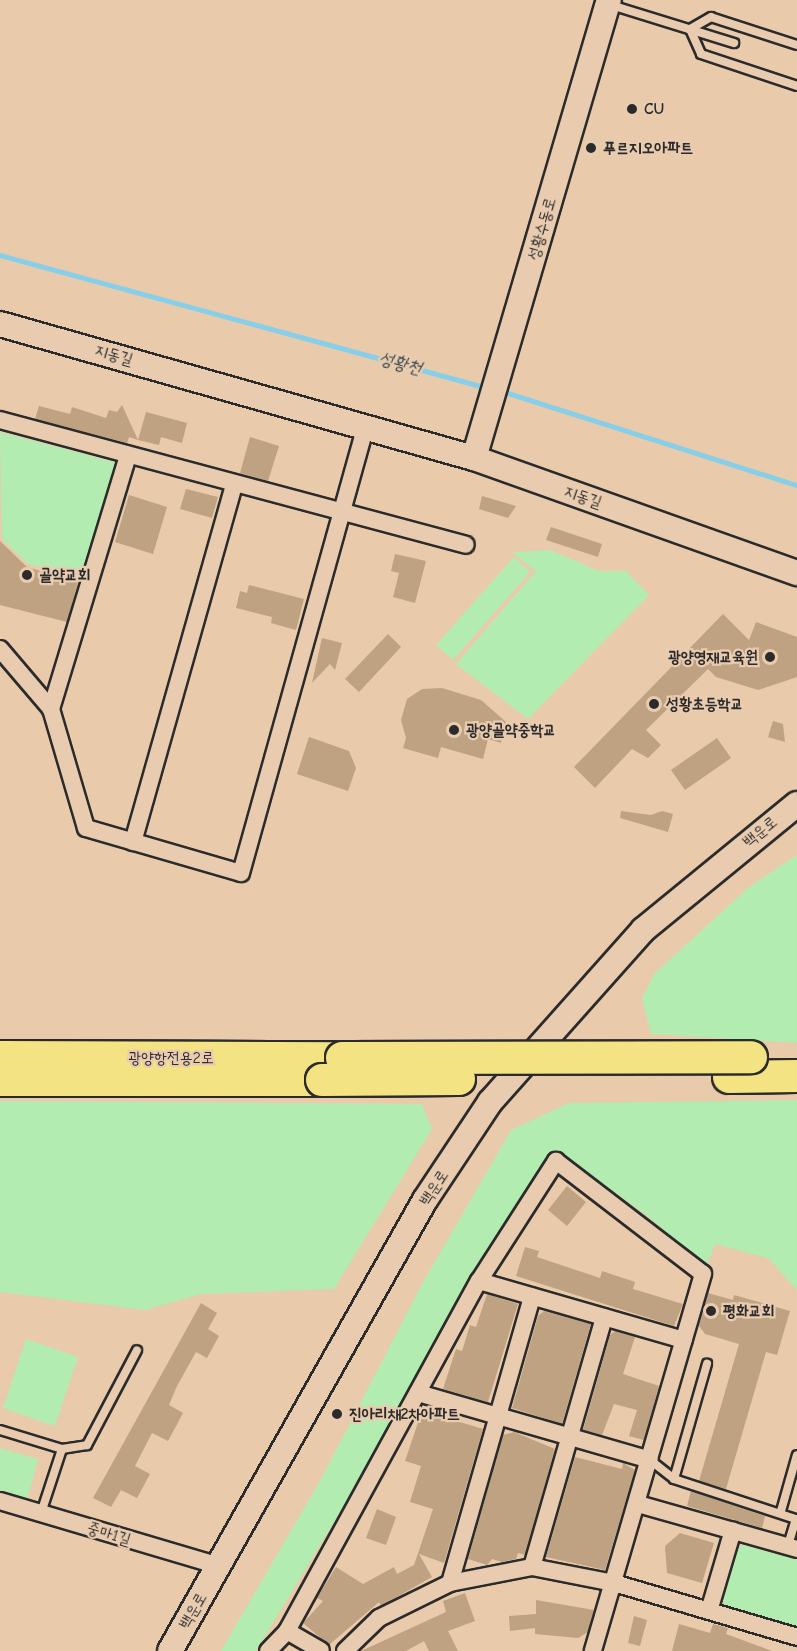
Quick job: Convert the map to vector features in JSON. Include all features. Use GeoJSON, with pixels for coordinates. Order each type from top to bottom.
{"type":"FeatureCollection","features":[{"type":"Feature","properties":{"kind":"highway"},"geometry":{"type":"LineString","coordinates":[[740,1067],[797,1056]]}},
{"type":"Feature","properties":{"kind":"highway","name":"광양항전용2로"},"geometry":{"type":"LineString","coordinates":[[2,1063],[332,1069],[740,1067]]}},
{"type":"Feature","properties":{"kind":"highway"},"geometry":{"type":"LineString","coordinates":[[740,1067],[797,1076]]}},
{"type":"Feature","properties":{"kind":"street","name":"성황수동로"},"geometry":{"type":"LineString","coordinates":[[474,458],[608,2]]}},
{"type":"Feature","properties":{"kind":"street","name":"지동길"},"geometry":{"type":"LineString","coordinates":[[0,324],[474,458],[797,573]]}},
{"type":"Feature","properties":{"kind":"street"},"geometry":{"type":"LineString","coordinates":[[0,420],[466,545]]}},
{"type":"Feature","properties":{"kind":"street"},"geometry":{"type":"LineString","coordinates":[[0,649],[51,709],[86,828],[241,873],[366,426]]}},
{"type":"Feature","properties":{"kind":"street"},"geometry":{"type":"LineString","coordinates":[[51,709],[129,455]]}},
{"type":"Feature","properties":{"kind":"street"},"geometry":{"type":"LineString","coordinates":[[133,842],[234,484]]}},
{"type":"Feature","properties":{"kind":"street","name":"백운로"},"geometry":{"type":"LineString","coordinates":[[170,1651],[425,1200],[490,1102],[644,930],[797,804]]}},
{"type":"Feature","properties":{"kind":"street"},"geometry":{"type":"LineString","coordinates":[[268,1651],[286,1630],[479,1281],[556,1161],[703,1274],[638,1504],[593,1651]]}},
{"type":"Feature","properties":{"kind":"street"},"geometry":{"type":"LineString","coordinates":[[479,1281],[684,1340]]}},
{"type":"Feature","properties":{"kind":"street"},"geometry":{"type":"LineString","coordinates":[[450,1583],[532,1297]]}},
{"type":"Feature","properties":{"kind":"street"},"geometry":{"type":"LineString","coordinates":[[532,1567],[604,1317]]}},
{"type":"Feature","properties":{"kind":"street"},"geometry":{"type":"LineString","coordinates":[[418,1393],[498,1418],[650,1460]]}},
{"type":"Feature","properties":{"kind":"street","name":"중마1길"},"geometry":{"type":"LineString","coordinates":[[0,1501],[219,1566]]}},
{"type":"Feature","properties":{"kind":"street"},"geometry":{"type":"LineString","coordinates":[[638,1504],[792,1548]]}},
{"type":"Feature","properties":{"kind":"street"},"geometry":{"type":"LineString","coordinates":[[709,1611],[733,1530]]}},
{"type":"Feature","properties":{"kind":"street"},"geometry":{"type":"LineString","coordinates":[[345,1651],[379,1618],[450,1583],[532,1567],[614,1583],[797,1637]]}},
{"type":"Feature","properties":{"kind":"street"},"geometry":{"type":"LineString","coordinates":[[286,1630],[321,1651]]}},
{"type":"Feature","properties":{"kind":"lane"},"geometry":{"type":"LineString","coordinates":[[608,2],[734,43]]}},
{"type":"Feature","properties":{"kind":"lane"},"geometry":{"type":"LineString","coordinates":[[690,29],[711,17],[797,45]]}},
{"type":"Feature","properties":{"kind":"lane"},"geometry":{"type":"LineString","coordinates":[[690,29],[701,54],[797,86]]}},
{"type":"Feature","properties":{"kind":"lane"},"geometry":{"type":"LineString","coordinates":[[0,1430],[62,1449],[87,1445],[137,1350]]}},
{"type":"Feature","properties":{"kind":"lane"},"geometry":{"type":"LineString","coordinates":[[674,1479],[707,1364]]}},
{"type":"Feature","properties":{"kind":"lane"},"geometry":{"type":"LineString","coordinates":[[41,1513],[62,1449]]}},
{"type":"Feature","properties":{"kind":"lane"},"geometry":{"type":"LineString","coordinates":[[781,1511],[797,1455]]}},
{"type":"Feature","properties":{"kind":"lane"},"geometry":{"type":"LineString","coordinates":[[650,1460],[674,1479],[781,1511],[796,1519],[792,1548]]}},
{"type":"Feature","properties":{"kind":"green space"},"geometry":{"type":"Polygon","coordinates":[[[0,432],[118,463],[87,580],[28,564],[2,539],[0,432]]]}},
{"type":"Feature","properties":{"kind":"green space"},"geometry":{"type":"Polygon","coordinates":[[[550,550],[599,571],[626,571],[649,595],[528,719],[456,664],[536,571],[512,552],[550,550]]]}},
{"type":"Feature","properties":{"kind":"green space"},"geometry":{"type":"Polygon","coordinates":[[[514,557],[530,572],[453,660],[436,645],[514,557]]]}},
{"type":"Feature","properties":{"kind":"green space"},"geometry":{"type":"Polygon","coordinates":[[[797,855],[797,1043],[651,1034],[642,998],[654,974],[749,887],[797,855]]]}},
{"type":"Feature","properties":{"kind":"green space"},"geometry":{"type":"Polygon","coordinates":[[[797,1100],[797,1290],[768,1258],[715,1244],[706,1268],[650,1218],[558,1151],[256,1651],[221,1651],[321,1479],[422,1284],[511,1130],[569,1103],[797,1100]]]}},
{"type":"Feature","properties":{"kind":"green space"},"geometry":{"type":"Polygon","coordinates":[[[0,1101],[422,1104],[432,1129],[334,1289],[201,1294],[145,1310],[0,1292],[0,1101]]]}},
{"type":"Feature","properties":{"kind":"green space"},"geometry":{"type":"Polygon","coordinates":[[[26,1339],[78,1357],[55,1426],[3,1408],[26,1339]]]}},
{"type":"Feature","properties":{"kind":"green space"},"geometry":{"type":"Polygon","coordinates":[[[0,1448],[38,1459],[27,1500],[0,1492],[0,1448]]]}},
{"type":"Feature","properties":{"kind":"green space"},"geometry":{"type":"Polygon","coordinates":[[[745,1545],[797,1560],[797,1627],[726,1606],[720,1598],[736,1548],[745,1545]]]}},
{"type":"Feature","properties":{"kind":"building"},"geometry":{"type":"Polygon","coordinates":[[[122,405],[138,440],[129,437],[127,443],[35,419],[39,406],[70,414],[72,407],[106,418],[109,410],[117,412],[122,405]]]}},
{"type":"Feature","properties":{"kind":"building"},"geometry":{"type":"Polygon","coordinates":[[[146,412],[187,423],[182,443],[161,437],[159,445],[138,440],[146,412]]]}},
{"type":"Feature","properties":{"kind":"building"},"geometry":{"type":"Polygon","coordinates":[[[250,437],[279,446],[268,481],[240,473],[250,437]]]}},
{"type":"Feature","properties":{"kind":"building"},"geometry":{"type":"Polygon","coordinates":[[[186,489],[218,497],[212,518],[180,509],[186,489]]]}},
{"type":"Feature","properties":{"kind":"building"},"geometry":{"type":"Polygon","coordinates":[[[129,495],[167,507],[153,554],[115,542],[129,495]]]}},
{"type":"Feature","properties":{"kind":"building"},"geometry":{"type":"Polygon","coordinates":[[[482,496],[516,506],[508,518],[479,509],[482,496]]]}},
{"type":"Feature","properties":{"kind":"building"},"geometry":{"type":"Polygon","coordinates":[[[551,527],[602,544],[598,557],[546,540],[551,527]]]}},
{"type":"Feature","properties":{"kind":"building","name":"골약교회"},"geometry":{"type":"Polygon","coordinates":[[[0,541],[27,567],[78,582],[67,622],[0,605],[0,541]]]}},
{"type":"Feature","properties":{"kind":"building"},"geometry":{"type":"Polygon","coordinates":[[[395,554],[426,561],[415,603],[393,597],[399,573],[391,571],[395,554]]]}},
{"type":"Feature","properties":{"kind":"building"},"geometry":{"type":"Polygon","coordinates":[[[249,585],[304,599],[296,630],[271,623],[272,617],[236,608],[240,591],[247,593],[249,585]]]}},
{"type":"Feature","properties":{"kind":"building","name":"성황초등학교"},"geometry":{"type":"Polygon","coordinates":[[[723,614],[749,640],[756,622],[797,637],[797,677],[758,690],[716,677],[708,669],[646,730],[661,745],[648,758],[632,749],[595,788],[574,767],[723,614]]]}},
{"type":"Feature","properties":{"kind":"building"},"geometry":{"type":"Polygon","coordinates":[[[388,634],[401,647],[359,692],[345,679],[388,634]]]}},
{"type":"Feature","properties":{"kind":"building"},"geometry":{"type":"Polygon","coordinates":[[[322,638],[342,643],[335,670],[330,664],[312,683],[322,638]]]}},
{"type":"Feature","properties":{"kind":"building","name":"광양골약중학교"},"geometry":{"type":"Polygon","coordinates":[[[442,688],[481,700],[506,722],[501,743],[488,739],[483,759],[441,747],[438,758],[403,748],[406,738],[401,720],[407,699],[422,689],[442,688]]]}},
{"type":"Feature","properties":{"kind":"building"},"geometry":{"type":"Polygon","coordinates":[[[773,721],[783,724],[785,742],[768,737],[773,721]]]}},
{"type":"Feature","properties":{"kind":"building"},"geometry":{"type":"Polygon","coordinates":[[[309,737],[349,751],[356,768],[348,791],[297,774],[309,737]]]}},
{"type":"Feature","properties":{"kind":"building"},"geometry":{"type":"Polygon","coordinates":[[[717,738],[731,758],[685,790],[671,770],[717,738]]]}},
{"type":"Feature","properties":{"kind":"building"},"geometry":{"type":"Polygon","coordinates":[[[621,811],[651,815],[662,811],[673,814],[668,832],[620,818],[621,811]]]}},
{"type":"Feature","properties":{"kind":"building"},"geometry":{"type":"Polygon","coordinates":[[[567,1186],[586,1202],[567,1226],[548,1210],[567,1186]]]}},
{"type":"Feature","properties":{"kind":"building"},"geometry":{"type":"Polygon","coordinates":[[[525,1247],[539,1251],[537,1257],[600,1278],[602,1271],[635,1282],[633,1289],[683,1304],[674,1326],[516,1276],[525,1247]]]}},
{"type":"Feature","properties":{"kind":"building"},"geometry":{"type":"Polygon","coordinates":[[[708,1293],[733,1300],[734,1295],[790,1311],[777,1355],[766,1352],[726,1489],[699,1481],[739,1344],[705,1334],[699,1326],[708,1293]]]}},
{"type":"Feature","properties":{"kind":"building"},"geometry":{"type":"Polygon","coordinates":[[[487,1294],[518,1304],[488,1402],[443,1389],[456,1349],[462,1351],[470,1325],[476,1327],[487,1294]]]}},
{"type":"Feature","properties":{"kind":"building"},"geometry":{"type":"Polygon","coordinates":[[[201,1303],[217,1313],[208,1329],[219,1336],[207,1358],[196,1352],[177,1386],[169,1405],[183,1413],[168,1441],[152,1433],[135,1466],[150,1474],[137,1498],[121,1490],[111,1507],[93,1498],[201,1303]]]}},
{"type":"Feature","properties":{"kind":"building"},"geometry":{"type":"Polygon","coordinates":[[[544,1311],[591,1324],[562,1424],[512,1408],[538,1316],[544,1311]]]}},
{"type":"Feature","properties":{"kind":"building"},"geometry":{"type":"Polygon","coordinates":[[[615,1331],[635,1337],[623,1374],[659,1386],[644,1440],[629,1436],[637,1410],[614,1404],[602,1435],[583,1430],[610,1335],[615,1331]]]}},
{"type":"Feature","properties":{"kind":"building"},"geometry":{"type":"Polygon","coordinates":[[[423,1408],[451,1414],[450,1419],[483,1429],[444,1563],[419,1554],[432,1577],[381,1606],[379,1602],[329,1645],[303,1623],[323,1601],[317,1598],[336,1567],[363,1584],[394,1567],[397,1574],[414,1565],[433,1509],[410,1502],[421,1466],[405,1461],[423,1408]]]}},
{"type":"Feature","properties":{"kind":"building"},"geometry":{"type":"Polygon","coordinates":[[[514,1432],[555,1449],[525,1555],[518,1553],[516,1559],[502,1562],[492,1559],[487,1565],[468,1559],[503,1435],[514,1432]]]}},
{"type":"Feature","properties":{"kind":"building"},"geometry":{"type":"Polygon","coordinates":[[[575,1457],[622,1469],[623,1463],[635,1470],[605,1570],[546,1557],[575,1457]]]}},
{"type":"Feature","properties":{"kind":"building"},"geometry":{"type":"Polygon","coordinates":[[[691,1491],[765,1516],[762,1528],[687,1506],[691,1491]]]}},
{"type":"Feature","properties":{"kind":"building"},"geometry":{"type":"Polygon","coordinates":[[[377,1509],[396,1517],[386,1545],[366,1538],[377,1509]]]}},
{"type":"Feature","properties":{"kind":"building"},"geometry":{"type":"Polygon","coordinates":[[[680,1533],[714,1543],[702,1583],[667,1573],[665,1546],[680,1533]]]}},
{"type":"Feature","properties":{"kind":"building"},"geometry":{"type":"Polygon","coordinates":[[[465,1593],[475,1621],[448,1631],[458,1651],[429,1651],[424,1641],[406,1651],[361,1651],[446,1612],[443,1601],[465,1593]]]}},
{"type":"Feature","properties":{"kind":"building"},"geometry":{"type":"Polygon","coordinates":[[[536,1600],[594,1610],[588,1632],[578,1638],[535,1634],[535,1628],[510,1631],[509,1616],[536,1614],[536,1600]]]}},
{"type":"Feature","properties":{"kind":"building"},"geometry":{"type":"Polygon","coordinates":[[[634,1616],[647,1620],[640,1646],[628,1643],[634,1616]]]}},
{"type":"Feature","properties":{"kind":"building"},"geometry":{"type":"Polygon","coordinates":[[[679,1624],[710,1633],[713,1624],[728,1628],[726,1634],[772,1651],[672,1651],[679,1624]]]}},
{"type":"Feature","properties":{"kind":"waterway","name":"성황천"},"geometry":{"type":"LineString","coordinates":[[0,255],[488,388]]}},
{"type":"Feature","properties":{"kind":"waterway","name":"성황천"},"geometry":{"type":"LineString","coordinates":[[502,391],[797,485]]}},
{"type":"Feature","properties":{"kind":"place","name":"CU"},"geometry":{"type":"Point","coordinates":[632,109]}},
{"type":"Feature","properties":{"kind":"place","name":"푸르지오아파트"},"geometry":{"type":"Point","coordinates":[591,148]}},
{"type":"Feature","properties":{"kind":"place","name":"골약교회"},"geometry":{"type":"Point","coordinates":[27,575]}},
{"type":"Feature","properties":{"kind":"place","name":"광양영재교육원"},"geometry":{"type":"Point","coordinates":[770,657]}},
{"type":"Feature","properties":{"kind":"place","name":"성황초등학교"},"geometry":{"type":"Point","coordinates":[654,704]}},
{"type":"Feature","properties":{"kind":"place","name":"광양골약중학교"},"geometry":{"type":"Point","coordinates":[454,730]}},
{"type":"Feature","properties":{"kind":"place","name":"평화교회"},"geometry":{"type":"Point","coordinates":[711,1311]}},
{"type":"Feature","properties":{"kind":"place","name":"진아리채2차아파트"},"geometry":{"type":"Point","coordinates":[337,1414]}}]}
